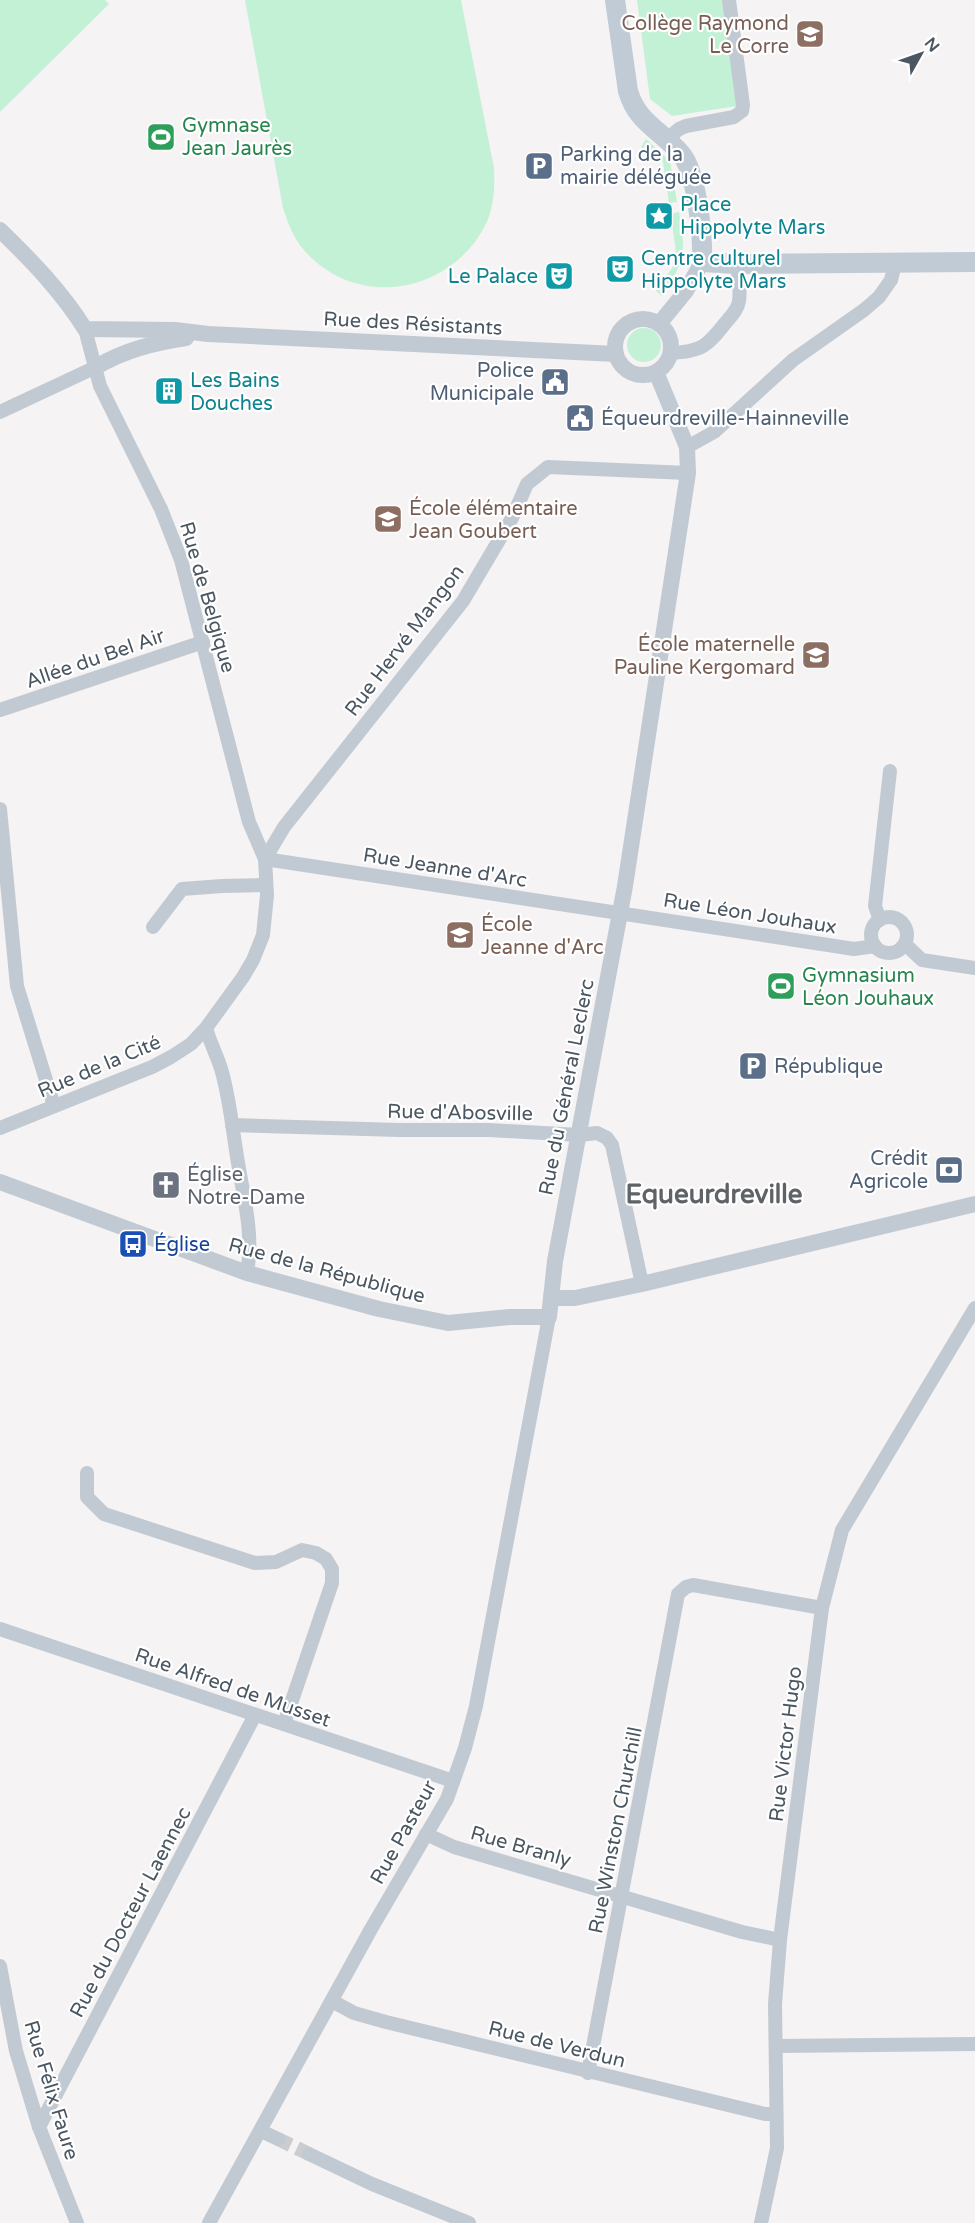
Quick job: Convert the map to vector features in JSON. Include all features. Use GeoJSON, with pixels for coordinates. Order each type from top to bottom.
{"type":"FeatureCollection","features":[{"type":"Feature","properties":{"kind":"main road"},"geometry":{"type":"LineString","coordinates":[[615,0],[632,105],[639,116],[682,155],[691,172],[701,238],[702,262],[737,264],[975,262]]}},
{"type":"Feature","properties":{"kind":"street"},"geometry":{"type":"LineString","coordinates":[[666,140],[686,126],[734,117],[742,111],[729,0]]}},
{"type":"Feature","properties":{"kind":"street"},"geometry":{"type":"LineString","coordinates":[[0,230],[45,276],[76,314],[85,329]]}},
{"type":"Feature","properties":{"kind":"street"},"geometry":{"type":"LineString","coordinates":[[659,324],[686,291],[702,262]]}},
{"type":"Feature","properties":{"kind":"street"},"geometry":{"type":"LineString","coordinates":[[670,353],[690,352],[703,348],[710,343],[736,310],[740,300],[737,264]]}},
{"type":"Feature","properties":{"kind":"street"},"geometry":{"type":"LineString","coordinates":[[687,447],[714,432],[793,360],[879,297],[891,280],[895,264]]}},
{"type":"Feature","properties":{"kind":"street"},"geometry":{"type":"LineString","coordinates":[[650,320],[659,324],[669,337],[670,353],[668,361],[656,372],[639,375],[631,372],[619,362],[615,344],[623,327],[632,321],[650,320]]}},
{"type":"Feature","properties":{"kind":"street","name":"Rue des Résistants"},"geometry":{"type":"LineString","coordinates":[[85,329],[175,330],[208,334],[616,354]]}},
{"type":"Feature","properties":{"kind":"street","name":"Rue de Belgique"},"geometry":{"type":"LineString","coordinates":[[85,329],[100,386],[161,509],[181,560],[249,822],[265,859],[267,885],[265,925],[253,960],[206,1028]]}},
{"type":"Feature","properties":{"kind":"street","name":"Rue des Résistants"},"geometry":{"type":"LineString","coordinates":[[96,368],[116,356],[141,346],[208,334]]}},
{"type":"Feature","properties":{"kind":"street"},"geometry":{"type":"LineString","coordinates":[[0,412],[96,368]]}},
{"type":"Feature","properties":{"kind":"street","name":"Rue du Général Leclerc"},"geometry":{"type":"LineString","coordinates":[[549,1317],[555,1261],[620,913],[688,473],[687,447],[656,372]]}},
{"type":"Feature","properties":{"kind":"street","name":"Rue Hervé Mangon"},"geometry":{"type":"LineString","coordinates":[[265,859],[284,827],[463,601],[512,518],[527,484],[548,467],[688,473]]}},
{"type":"Feature","properties":{"kind":"street","name":"Allée du Bel Air"},"geometry":{"type":"LineString","coordinates":[[0,710],[203,642]]}},
{"type":"Feature","properties":{"kind":"street"},"geometry":{"type":"LineString","coordinates":[[879,920],[875,906],[890,771]]}},
{"type":"Feature","properties":{"kind":"street"},"geometry":{"type":"LineString","coordinates":[[0,809],[6,941],[17,986],[54,1107]]}},
{"type":"Feature","properties":{"kind":"street","name":"Rue Jeanne d'Arc"},"geometry":{"type":"LineString","coordinates":[[265,859],[620,913]]}},
{"type":"Feature","properties":{"kind":"street"},"geometry":{"type":"LineString","coordinates":[[153,927],[182,889],[267,885]]}},
{"type":"Feature","properties":{"kind":"street","name":"Rue Léon Jouhaux"},"geometry":{"type":"LineString","coordinates":[[620,913],[854,949],[875,946],[879,950],[891,953],[897,952],[905,944]]}},
{"type":"Feature","properties":{"kind":"street"},"geometry":{"type":"LineString","coordinates":[[875,946],[871,935],[872,929],[879,920],[891,917],[901,922],[907,932],[905,944],[922,960],[975,968]]}},
{"type":"Feature","properties":{"kind":"street"},"geometry":{"type":"LineString","coordinates":[[206,1028],[222,1071],[232,1125],[250,1236],[247,1273]]}},
{"type":"Feature","properties":{"kind":"street","name":"Rue de la Cité"},"geometry":{"type":"LineString","coordinates":[[0,1128],[171,1057],[191,1044],[206,1028]]}},
{"type":"Feature","properties":{"kind":"street","name":"Rue d'Abosville"},"geometry":{"type":"LineString","coordinates":[[232,1125],[489,1130],[579,1136],[597,1133],[607,1138],[612,1145],[642,1284]]}},
{"type":"Feature","properties":{"kind":"street","name":"Rue de la République"},"geometry":{"type":"LineString","coordinates":[[0,1182],[247,1273],[380,1309],[448,1323],[510,1317],[549,1317]]}},
{"type":"Feature","properties":{"kind":"street"},"geometry":{"type":"LineString","coordinates":[[551,1298],[575,1298],[642,1284],[975,1204]]}},
{"type":"Feature","properties":{"kind":"street","name":"Rue Victor Hugo"},"geometry":{"type":"LineString","coordinates":[[760,2223],[777,2148],[775,2004],[780,1940],[822,1608],[842,1530],[975,1308]]}},
{"type":"Feature","properties":{"kind":"street","name":"Rue Pasteur"},"geometry":{"type":"LineString","coordinates":[[209,2223],[403,1872],[447,1799],[476,1706],[549,1317]]}},
{"type":"Feature","properties":{"kind":"street"},"geometry":{"type":"LineString","coordinates":[[87,1473],[87,1497],[104,1514],[255,1563],[276,1562],[302,1550],[316,1553],[326,1559],[333,1569],[332,1583],[284,1724]]}},
{"type":"Feature","properties":{"kind":"street","name":"Rue Winston Churchill"},"geometry":{"type":"LineString","coordinates":[[588,2073],[678,1594],[686,1587],[693,1586],[822,1608]]}},
{"type":"Feature","properties":{"kind":"street","name":"Rue Alfred de Musset"},"geometry":{"type":"LineString","coordinates":[[0,1629],[453,1781]]}},
{"type":"Feature","properties":{"kind":"street","name":"Rue du Docteur Laennec"},"geometry":{"type":"LineString","coordinates":[[39,2127],[255,1715]]}},
{"type":"Feature","properties":{"kind":"street","name":"Rue Branly"},"geometry":{"type":"LineString","coordinates":[[426,1834],[454,1847],[742,1932],[780,1940]]}},
{"type":"Feature","properties":{"kind":"street","name":"Rue Félix Faure"},"geometry":{"type":"LineString","coordinates":[[0,1966],[16,2051],[39,2127],[77,2223]]}},
{"type":"Feature","properties":{"kind":"street","name":"Rue de Verdun"},"geometry":{"type":"LineString","coordinates":[[332,2001],[354,2013],[365,2016],[588,2073],[776,2115]]}},
{"type":"Feature","properties":{"kind":"street"},"geometry":{"type":"LineString","coordinates":[[776,2046],[975,2044]]}},
{"type":"Feature","properties":{"kind":"street"},"geometry":{"type":"LineString","coordinates":[[261,2131],[278,2139]]}},
{"type":"Feature","properties":{"kind":"street"},"geometry":{"type":"LineString","coordinates":[[309,2154],[372,2184],[469,2223]]}},
{"type":"Feature","properties":{"kind":"green space"},"geometry":{"type":"Polygon","coordinates":[[[0,0],[105,0],[109,4],[0,112],[0,0]]]}},
{"type":"Feature","properties":{"kind":"green space"},"geometry":{"type":"Polygon","coordinates":[[[245,0],[461,0],[494,168],[494,190],[485,226],[469,249],[448,267],[425,280],[400,286],[374,287],[348,281],[324,268],[299,244],[283,208],[245,0]]]}},
{"type":"Feature","properties":{"kind":"green space"},"geometry":{"type":"Polygon","coordinates":[[[637,0],[723,0],[737,106],[672,116],[650,99],[637,0]]]}},
{"type":"Feature","properties":{"kind":"green space"},"geometry":{"type":"Polygon","coordinates":[[[646,139],[670,161],[677,202],[669,203],[663,162],[641,147],[646,139]]]}},
{"type":"Feature","properties":{"kind":"green space"},"geometry":{"type":"Polygon","coordinates":[[[679,212],[683,239],[682,256],[676,273],[662,296],[656,291],[677,261],[671,214],[679,212]]]}},
{"type":"Feature","properties":{"kind":"green space"},"geometry":{"type":"Polygon","coordinates":[[[644,328],[656,333],[661,345],[656,357],[644,362],[632,357],[627,345],[632,333],[644,328]]]}},
{"type":"Feature","properties":{"kind":"tunnel"},"geometry":{"type":"LineString","coordinates":[[278,2139],[309,2154]]}},
{"type":"Feature","properties":{"kind":"place","name":"Collège Raymond Le Corre"},"geometry":{"type":"Point","coordinates":[810,34]}},
{"type":"Feature","properties":{"kind":"place","name":"Gymnase Jean Jaurès"},"geometry":{"type":"Point","coordinates":[161,137]}},
{"type":"Feature","properties":{"kind":"place","name":"Parking de la mairie déléguée"},"geometry":{"type":"Point","coordinates":[539,166]}},
{"type":"Feature","properties":{"kind":"place","name":"Place Hippolyte Mars"},"geometry":{"type":"Point","coordinates":[659,216]}},
{"type":"Feature","properties":{"kind":"place","name":"Centre culturel Hippolyte Mars"},"geometry":{"type":"Point","coordinates":[620,269]}},
{"type":"Feature","properties":{"kind":"place","name":"Le Palace"},"geometry":{"type":"Point","coordinates":[559,276]}},
{"type":"Feature","properties":{"kind":"place","name":"Police Municipale"},"geometry":{"type":"Point","coordinates":[555,382]}},
{"type":"Feature","properties":{"kind":"place","name":"Les Bains Douches"},"geometry":{"type":"Point","coordinates":[169,391]}},
{"type":"Feature","properties":{"kind":"place","name":"Équeurdreville-Hainneville"},"geometry":{"type":"Point","coordinates":[580,418]}},
{"type":"Feature","properties":{"kind":"place","name":"École élémentaire Jean Goubert"},"geometry":{"type":"Point","coordinates":[388,519]}},
{"type":"Feature","properties":{"kind":"place","name":"École maternelle Pauline Kergomard"},"geometry":{"type":"Point","coordinates":[816,655]}},
{"type":"Feature","properties":{"kind":"place","name":"École Jeanne d'Arc"},"geometry":{"type":"Point","coordinates":[460,935]}},
{"type":"Feature","properties":{"kind":"place","name":"Gymnasium Léon Jouhaux"},"geometry":{"type":"Point","coordinates":[781,986]}},
{"type":"Feature","properties":{"kind":"place","name":"République"},"geometry":{"type":"Point","coordinates":[753,1066]}},
{"type":"Feature","properties":{"kind":"place","name":"Crédit Agricole"},"geometry":{"type":"Point","coordinates":[949,1170]}},
{"type":"Feature","properties":{"kind":"place","name":"Église Notre-Dame"},"geometry":{"type":"Point","coordinates":[166,1185]}},
{"type":"Feature","properties":{"kind":"place","name":"Église"},"geometry":{"type":"Point","coordinates":[133,1244]}},
{"type":"Feature","properties":{"kind":"district","name":"Equeurdreville"},"geometry":{"type":"Point","coordinates":[714,1194]}}]}
